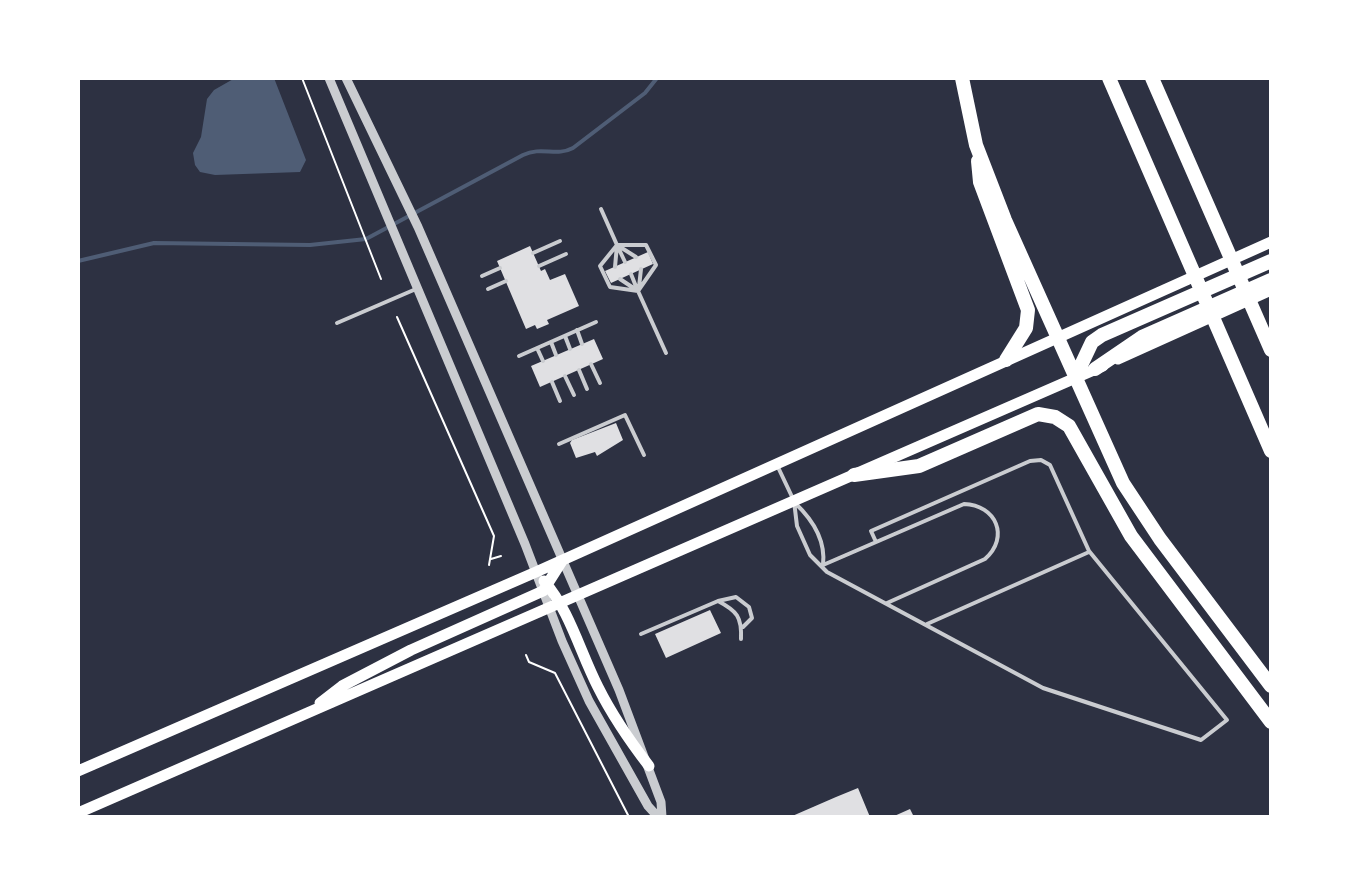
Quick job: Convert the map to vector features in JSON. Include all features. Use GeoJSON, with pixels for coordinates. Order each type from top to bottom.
{"type":"FeatureCollection","features":[{"type":"Feature","properties":{"kind":"highway"},"geometry":{"type":"LineString","coordinates":[[962,78],[980,182],[1028,310],[1026,328],[1006,360]]}},
{"type":"Feature","properties":{"kind":"highway"},"geometry":{"type":"LineString","coordinates":[[1109,78],[1271,451]]}},
{"type":"Feature","properties":{"kind":"highway"},"geometry":{"type":"LineString","coordinates":[[1152,78],[1271,350]]}},
{"type":"Feature","properties":{"kind":"highway"},"geometry":{"type":"LineString","coordinates":[[976,145],[1005,220],[1123,483],[1160,539],[1271,686]]}},
{"type":"Feature","properties":{"kind":"highway"},"geometry":{"type":"LineString","coordinates":[[1075,378],[1092,342],[1271,261]]}},
{"type":"Feature","properties":{"kind":"highway"},"geometry":{"type":"LineString","coordinates":[[1095,369],[1142,337],[1186,323],[1271,280]]}},
{"type":"Feature","properties":{"kind":"highway"},"geometry":{"type":"LineString","coordinates":[[854,475],[919,466],[1038,414],[1055,417],[1069,426],[1131,536],[1271,722]]}},
{"type":"Feature","properties":{"kind":"main road"},"geometry":{"type":"LineString","coordinates":[[78,771],[536,572],[1270,242]]}},
{"type":"Feature","properties":{"kind":"main road"},"geometry":{"type":"LineString","coordinates":[[1186,323],[1271,290]]}},
{"type":"Feature","properties":{"kind":"main road"},"geometry":{"type":"LineString","coordinates":[[78,813],[556,607],[1095,369]]}},
{"type":"Feature","properties":{"kind":"main road"},"geometry":{"type":"LineString","coordinates":[[306,714],[342,686],[411,650],[546,588],[563,560]]}},
{"type":"Feature","properties":{"kind":"main road"},"geometry":{"type":"LineString","coordinates":[[536,572],[623,732],[649,766]]}},
{"type":"Feature","properties":{"kind":"main road"},"geometry":{"type":"LineString","coordinates":[[78,805],[108,801]]}},
{"type":"Feature","properties":{"kind":"street"},"geometry":{"type":"LineString","coordinates":[[329,78],[536,572]]}},
{"type":"Feature","properties":{"kind":"street"},"geometry":{"type":"LineString","coordinates":[[346,78],[418,227],[563,560],[649,766],[660,817]]}},
{"type":"Feature","properties":{"kind":"street"},"geometry":{"type":"LineString","coordinates":[[556,607],[589,701],[648,806],[660,817]]}},
{"type":"Feature","properties":{"kind":"lane"},"geometry":{"type":"LineString","coordinates":[[601,209],[625,262]]}},
{"type":"Feature","properties":{"kind":"lane"},"geometry":{"type":"LineString","coordinates":[[533,253],[560,241]]}},
{"type":"Feature","properties":{"kind":"lane"},"geometry":{"type":"LineString","coordinates":[[617,245],[636,257]]}},
{"type":"Feature","properties":{"kind":"lane"},"geometry":{"type":"LineString","coordinates":[[615,267],[617,245]]}},
{"type":"Feature","properties":{"kind":"lane"},"geometry":{"type":"LineString","coordinates":[[617,245],[646,245],[656,265],[638,291]]}},
{"type":"Feature","properties":{"kind":"lane"},"geometry":{"type":"LineString","coordinates":[[617,245],[600,266],[610,287],[638,291]]}},
{"type":"Feature","properties":{"kind":"lane"},"geometry":{"type":"LineString","coordinates":[[539,266],[566,254]]}},
{"type":"Feature","properties":{"kind":"lane"},"geometry":{"type":"LineString","coordinates":[[482,276],[500,268]]}},
{"type":"Feature","properties":{"kind":"lane"},"geometry":{"type":"LineString","coordinates":[[638,291],[641,269]]}},
{"type":"Feature","properties":{"kind":"lane"},"geometry":{"type":"LineString","coordinates":[[631,274],[666,353]]}},
{"type":"Feature","properties":{"kind":"lane"},"geometry":{"type":"LineString","coordinates":[[620,279],[638,291]]}},
{"type":"Feature","properties":{"kind":"lane"},"geometry":{"type":"LineString","coordinates":[[488,289],[506,281]]}},
{"type":"Feature","properties":{"kind":"lane"},"geometry":{"type":"LineString","coordinates":[[337,323],[416,289]]}},
{"type":"Feature","properties":{"kind":"lane"},"geometry":{"type":"LineString","coordinates":[[519,356],[596,322]]}},
{"type":"Feature","properties":{"kind":"lane"},"geometry":{"type":"LineString","coordinates":[[577,330],[582,344]]}},
{"type":"Feature","properties":{"kind":"lane"},"geometry":{"type":"LineString","coordinates":[[565,336],[570,349]]}},
{"type":"Feature","properties":{"kind":"lane"},"geometry":{"type":"LineString","coordinates":[[551,342],[556,355]]}},
{"type":"Feature","properties":{"kind":"lane"},"geometry":{"type":"LineString","coordinates":[[537,348],[543,361]]}},
{"type":"Feature","properties":{"kind":"lane"},"geometry":{"type":"LineString","coordinates":[[591,364],[600,383]]}},
{"type":"Feature","properties":{"kind":"lane"},"geometry":{"type":"LineString","coordinates":[[579,370],[587,389]]}},
{"type":"Feature","properties":{"kind":"lane"},"geometry":{"type":"LineString","coordinates":[[565,376],[574,395]]}},
{"type":"Feature","properties":{"kind":"lane"},"geometry":{"type":"LineString","coordinates":[[552,382],[560,401]]}},
{"type":"Feature","properties":{"kind":"lane"},"geometry":{"type":"LineString","coordinates":[[559,444],[625,415],[644,455]]}},
{"type":"Feature","properties":{"kind":"lane"},"geometry":{"type":"LineString","coordinates":[[777,463],[794,501],[797,526],[810,555],[827,572],[1043,688],[1201,740],[1227,720],[1089,551],[1050,465],[1041,460],[1012,469],[871,531],[876,542]]}},
{"type":"Feature","properties":{"kind":"lane"},"geometry":{"type":"LineString","coordinates":[[794,501],[811,518],[825,550],[823,565]]}},
{"type":"Feature","properties":{"kind":"lane"},"geometry":{"type":"LineString","coordinates":[[823,565],[964,504],[986,509],[998,528],[997,543],[985,559],[887,604]]}},
{"type":"Feature","properties":{"kind":"lane"},"geometry":{"type":"LineString","coordinates":[[927,624],[1089,551]]}},
{"type":"Feature","properties":{"kind":"lane"},"geometry":{"type":"LineString","coordinates":[[641,634],[718,601],[736,597],[749,607],[752,618],[741,629]]}},
{"type":"Feature","properties":{"kind":"lane"},"geometry":{"type":"LineString","coordinates":[[718,601],[735,610],[742,621],[741,639]]}},
{"type":"Feature","properties":{"kind":"path"},"geometry":{"type":"LineString","coordinates":[[302,78],[375,257],[381,279]]}},
{"type":"Feature","properties":{"kind":"path"},"geometry":{"type":"LineString","coordinates":[[397,317],[494,536],[489,565]]}},
{"type":"Feature","properties":{"kind":"path"},"geometry":{"type":"LineString","coordinates":[[490,559],[501,556]]}},
{"type":"Feature","properties":{"kind":"path"},"geometry":{"type":"LineString","coordinates":[[526,655],[529,662],[555,673],[629,817]]}},
{"type":"Feature","properties":{"kind":"water"},"geometry":{"type":"Polygon","coordinates":[[[235,78],[274,78],[306,160],[300,172],[215,175],[200,172],[195,165],[193,153],[201,137],[207,99],[214,90],[235,78]]]}},
{"type":"Feature","properties":{"kind":"building"},"geometry":{"type":"Polygon","coordinates":[[[530,246],[541,271],[545,269],[550,280],[565,274],[579,306],[547,320],[549,324],[537,329],[535,325],[526,329],[497,261],[530,246]]]}},
{"type":"Feature","properties":{"kind":"building"},"geometry":{"type":"Polygon","coordinates":[[[648,252],[653,264],[611,283],[605,271],[648,252]]]}},
{"type":"Feature","properties":{"kind":"building"},"geometry":{"type":"Polygon","coordinates":[[[594,339],[603,359],[540,387],[531,366],[594,339]]]}},
{"type":"Feature","properties":{"kind":"building"},"geometry":{"type":"Polygon","coordinates":[[[616,423],[623,440],[597,456],[595,452],[576,458],[570,443],[572,440],[616,423]]]}},
{"type":"Feature","properties":{"kind":"building"},"geometry":{"type":"Polygon","coordinates":[[[710,610],[721,633],[666,658],[655,634],[710,610]]]}},
{"type":"Feature","properties":{"kind":"building"},"geometry":{"type":"Polygon","coordinates":[[[858,788],[870,817],[790,817],[836,797],[858,788]]]}},
{"type":"Feature","properties":{"kind":"building"},"geometry":{"type":"Polygon","coordinates":[[[910,809],[914,817],[892,817],[910,809]]]}},
{"type":"Feature","properties":{"kind":"waterway"},"geometry":{"type":"LineString","coordinates":[[78,261],[154,243],[310,245],[366,239],[523,155],[573,148],[645,93],[657,78]]}}]}
